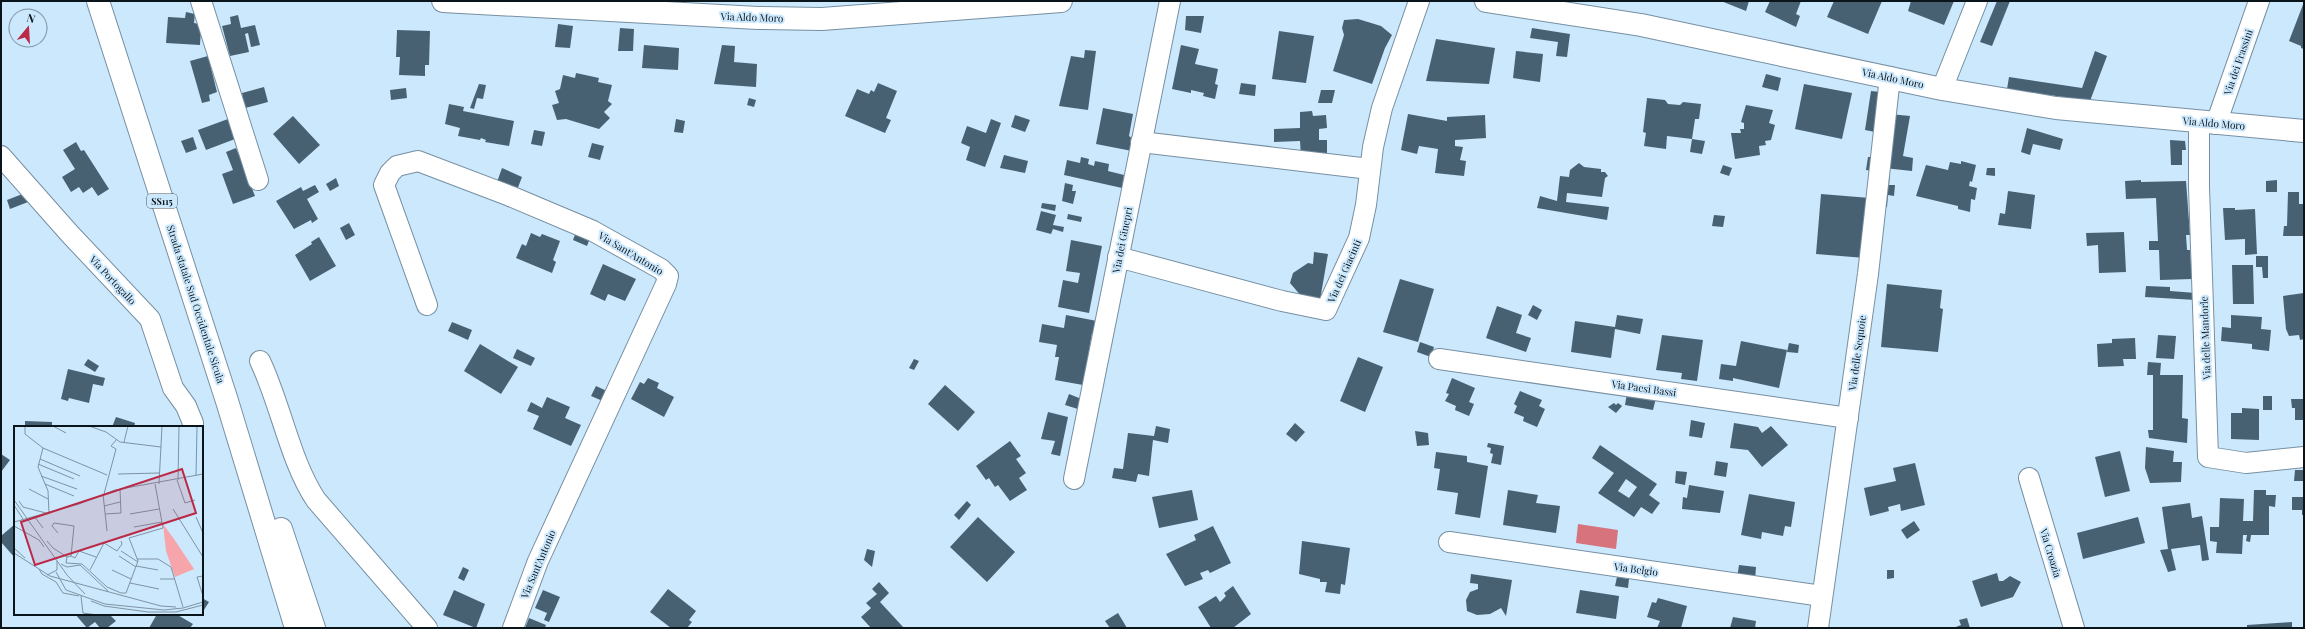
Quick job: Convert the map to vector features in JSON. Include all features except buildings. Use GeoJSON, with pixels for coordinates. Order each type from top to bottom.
{"type":"FeatureCollection","features":[{"type":"Feature","properties":{"kind":"street","name":"Strada statale Sud Occidentale Sicula"},"geometry":{"type":"LineString","coordinates":[[98,1],[227,401]]}},
{"type":"Feature","properties":{"kind":"street"},"geometry":{"type":"LineString","coordinates":[[201,1],[258,180]]}},
{"type":"Feature","properties":{"kind":"street","name":"Via Aldo Moro"},"geometry":{"type":"LineString","coordinates":[[443,1],[758,18],[822,19],[1061,1]]}},
{"type":"Feature","properties":{"kind":"street","name":"Via dei Ginepri"},"geometry":{"type":"LineString","coordinates":[[1074,479],[1170,1]]}},
{"type":"Feature","properties":{"kind":"street","name":"Via dei Giacinti"},"geometry":{"type":"LineString","coordinates":[[1118,257],[1282,301],[1326,310],[1359,238],[1373,147],[1382,108],[1419,1]]}},
{"type":"Feature","properties":{"kind":"street","name":"Via Aldo Moro"},"geometry":{"type":"LineString","coordinates":[[1486,1],[1641,25],[1942,89],[2056,108],[2304,131]]}},
{"type":"Feature","properties":{"kind":"street"},"geometry":{"type":"LineString","coordinates":[[1942,89],[1977,1]]}},
{"type":"Feature","properties":{"kind":"street","name":"Via dei Frassini"},"geometry":{"type":"LineString","coordinates":[[2208,123],[2259,1]]}},
{"type":"Feature","properties":{"kind":"street","name":"Via delle Sequoie"},"geometry":{"type":"LineString","coordinates":[[1818,628],[1868,274],[1890,77]]}},
{"type":"Feature","properties":{"kind":"street","name":"Via delle Mandorle"},"geometry":{"type":"LineString","coordinates":[[2208,123],[2199,187],[2208,457],[2246,463],[2304,457]]}},
{"type":"Feature","properties":{"kind":"street"},"geometry":{"type":"LineString","coordinates":[[1141,142],[1370,169]]}},
{"type":"Feature","properties":{"kind":"street","name":"Via Portogallo"},"geometry":{"type":"LineString","coordinates":[[1,156],[69,233],[150,319],[173,388],[186,406],[193,424]]}},
{"type":"Feature","properties":{"kind":"street","name":"Via Sant'Antonio"},"geometry":{"type":"LineString","coordinates":[[427,305],[384,185],[390,173],[398,166],[418,161],[510,196],[593,231],[661,269],[668,276],[666,284],[538,561],[512,628]]}},
{"type":"Feature","properties":{"kind":"street","name":"Via Paesi Bassi"},"geometry":{"type":"LineString","coordinates":[[1439,359],[1848,418]]}},
{"type":"Feature","properties":{"kind":"street"},"geometry":{"type":"LineString","coordinates":[[260,361],[271,384],[306,484],[316,500],[427,628]]}},
{"type":"Feature","properties":{"kind":"street"},"geometry":{"type":"LineString","coordinates":[[227,401],[240,448],[296,628]]}},
{"type":"Feature","properties":{"kind":"street"},"geometry":{"type":"LineString","coordinates":[[227,401],[254,446],[314,628]]}},
{"type":"Feature","properties":{"kind":"street"},"geometry":{"type":"LineString","coordinates":[[240,448],[238,493],[282,628]]}},
{"type":"Feature","properties":{"kind":"street","name":"Via Croazia"},"geometry":{"type":"LineString","coordinates":[[2028,478],[2074,628]]}},
{"type":"Feature","properties":{"kind":"street","name":"Via Belgio"},"geometry":{"type":"LineString","coordinates":[[1449,542],[1822,596]]}},
{"type":"Feature","properties":{"kind":"shaded area"},"geometry":{"type":"Polygon","coordinates":[[[1578,524],[1618,530],[1616,549],[1576,543],[1578,524]]]}}]}
